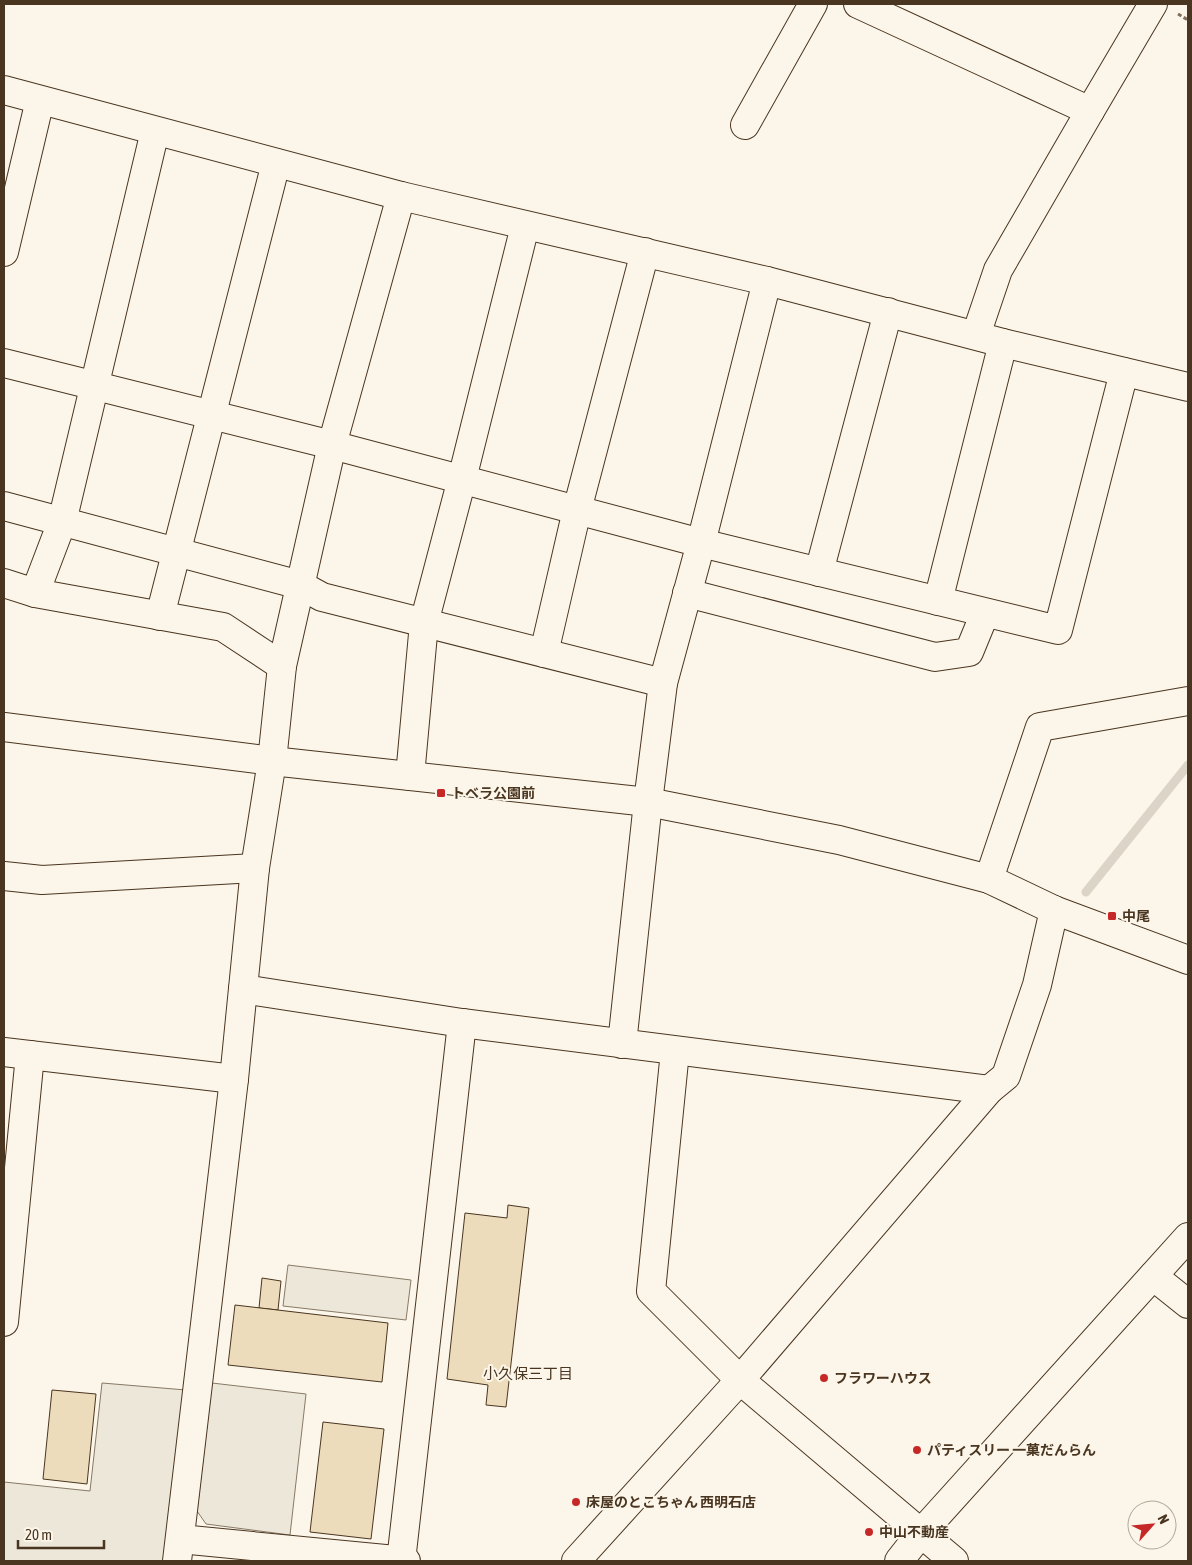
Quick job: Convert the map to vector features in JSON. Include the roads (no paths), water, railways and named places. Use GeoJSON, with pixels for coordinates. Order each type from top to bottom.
{"type":"FeatureCollection","features":[{"type":"Feature","properties":{"kind":"street"},"geometry":{"type":"LineString","coordinates":[[745,125],[813,4]]}},
{"type":"Feature","properties":{"kind":"street"},"geometry":{"type":"LineString","coordinates":[[858,4],[1090,110]]}},
{"type":"Feature","properties":{"kind":"street"},"geometry":{"type":"LineString","coordinates":[[976,335],[998,270],[1153,4]]}},
{"type":"Feature","properties":{"kind":"street"},"geometry":{"type":"LineString","coordinates":[[4,90],[402,196],[767,281],[1003,343],[1188,387]]}},
{"type":"Feature","properties":{"kind":"street"},"geometry":{"type":"LineString","coordinates":[[4,252],[40,100]]}},
{"type":"Feature","properties":{"kind":"street"},"geometry":{"type":"LineString","coordinates":[[35,593],[62,522],[155,131]]}},
{"type":"Feature","properties":{"kind":"street"},"geometry":{"type":"LineString","coordinates":[[160,616],[276,163]]}},
{"type":"Feature","properties":{"kind":"street"},"geometry":{"type":"LineString","coordinates":[[402,196],[332,445],[282,666],[272,761],[255,868],[234,1079],[178,1550],[404,1561],[462,1023]]}},
{"type":"Feature","properties":{"kind":"street"},"geometry":{"type":"LineString","coordinates":[[410,776],[424,623],[526,226]]}},
{"type":"Feature","properties":{"kind":"street"},"geometry":{"type":"LineString","coordinates":[[544,653],[577,510],[645,252]]}},
{"type":"Feature","properties":{"kind":"street"},"geometry":{"type":"LineString","coordinates":[[622,1044],[663,683],[701,543],[767,281]]}},
{"type":"Feature","properties":{"kind":"street"},"geometry":{"type":"LineString","coordinates":[[819,572],[888,312]]}},
{"type":"Feature","properties":{"kind":"street"},"geometry":{"type":"LineString","coordinates":[[938,601],[1003,343]]}},
{"type":"Feature","properties":{"kind":"street"},"geometry":{"type":"LineString","coordinates":[[4,363],[332,445],[701,543],[1058,630],[1124,372]]}},
{"type":"Feature","properties":{"kind":"street"},"geometry":{"type":"LineString","coordinates":[[4,506],[300,585],[322,597],[663,683]]}},
{"type":"Feature","properties":{"kind":"street"},"geometry":{"type":"LineString","coordinates":[[4,583],[35,593],[223,627],[282,666]]}},
{"type":"Feature","properties":{"kind":"street"},"geometry":{"type":"LineString","coordinates":[[687,593],[935,657],[969,652],[985,613]]}},
{"type":"Feature","properties":{"kind":"street"},"geometry":{"type":"LineString","coordinates":[[988,879],[1040,727],[1188,701]]}},
{"type":"Feature","properties":{"kind":"street"},"geometry":{"type":"LineString","coordinates":[[4,727],[272,761],[648,802],[839,840],[988,879],[1054,910],[1186,955]]}},
{"type":"Feature","properties":{"kind":"street"},"geometry":{"type":"LineString","coordinates":[[4,876],[42,880],[255,868]]}},
{"type":"Feature","properties":{"kind":"street"},"geometry":{"type":"LineString","coordinates":[[576,1561],[740,1380],[989,1090],[1006,1076],[1037,985],[1054,910]]}},
{"type":"Feature","properties":{"kind":"street"},"geometry":{"type":"LineString","coordinates":[[243,989],[462,1023],[989,1090]]}},
{"type":"Feature","properties":{"kind":"street"},"geometry":{"type":"LineString","coordinates":[[674,1051],[651,1291],[740,1380],[954,1561]]}},
{"type":"Feature","properties":{"kind":"street"},"geometry":{"type":"LineString","coordinates":[[4,1052],[234,1079]]}},
{"type":"Feature","properties":{"kind":"street"},"geometry":{"type":"LineString","coordinates":[[4,1322],[30,1055]]}},
{"type":"Feature","properties":{"kind":"street"},"geometry":{"type":"LineString","coordinates":[[898,1561],[921,1533],[1188,1237]]}},
{"type":"Feature","properties":{"kind":"street"},"geometry":{"type":"LineString","coordinates":[[1153,1276],[1188,1304]]}},
{"type":"Feature","properties":{"kind":"waterway"},"geometry":{"type":"LineString","coordinates":[[1086,892],[1188,765]]}},
{"type":"Feature","properties":{"kind":"place","name":"トベラ公園前"},"geometry":{"type":"Point","coordinates":[441,793]}},
{"type":"Feature","properties":{"kind":"place","name":"中尾"},"geometry":{"type":"Point","coordinates":[1112,916]}},
{"type":"Feature","properties":{"kind":"place","name":"フラワーハウス"},"geometry":{"type":"Point","coordinates":[824,1378]}},
{"type":"Feature","properties":{"kind":"place","name":"パティスリー 一菓だんらん"},"geometry":{"type":"Point","coordinates":[917,1450]}},
{"type":"Feature","properties":{"kind":"place","name":"床屋のとこちゃん 西明石店"},"geometry":{"type":"Point","coordinates":[576,1502]}},
{"type":"Feature","properties":{"kind":"place","name":"中山不動産"},"geometry":{"type":"Point","coordinates":[869,1532]}},
{"type":"Feature","properties":{"kind":"district","name":"小久保三丁目"},"geometry":{"type":"Point","coordinates":[528,1373]}}]}
